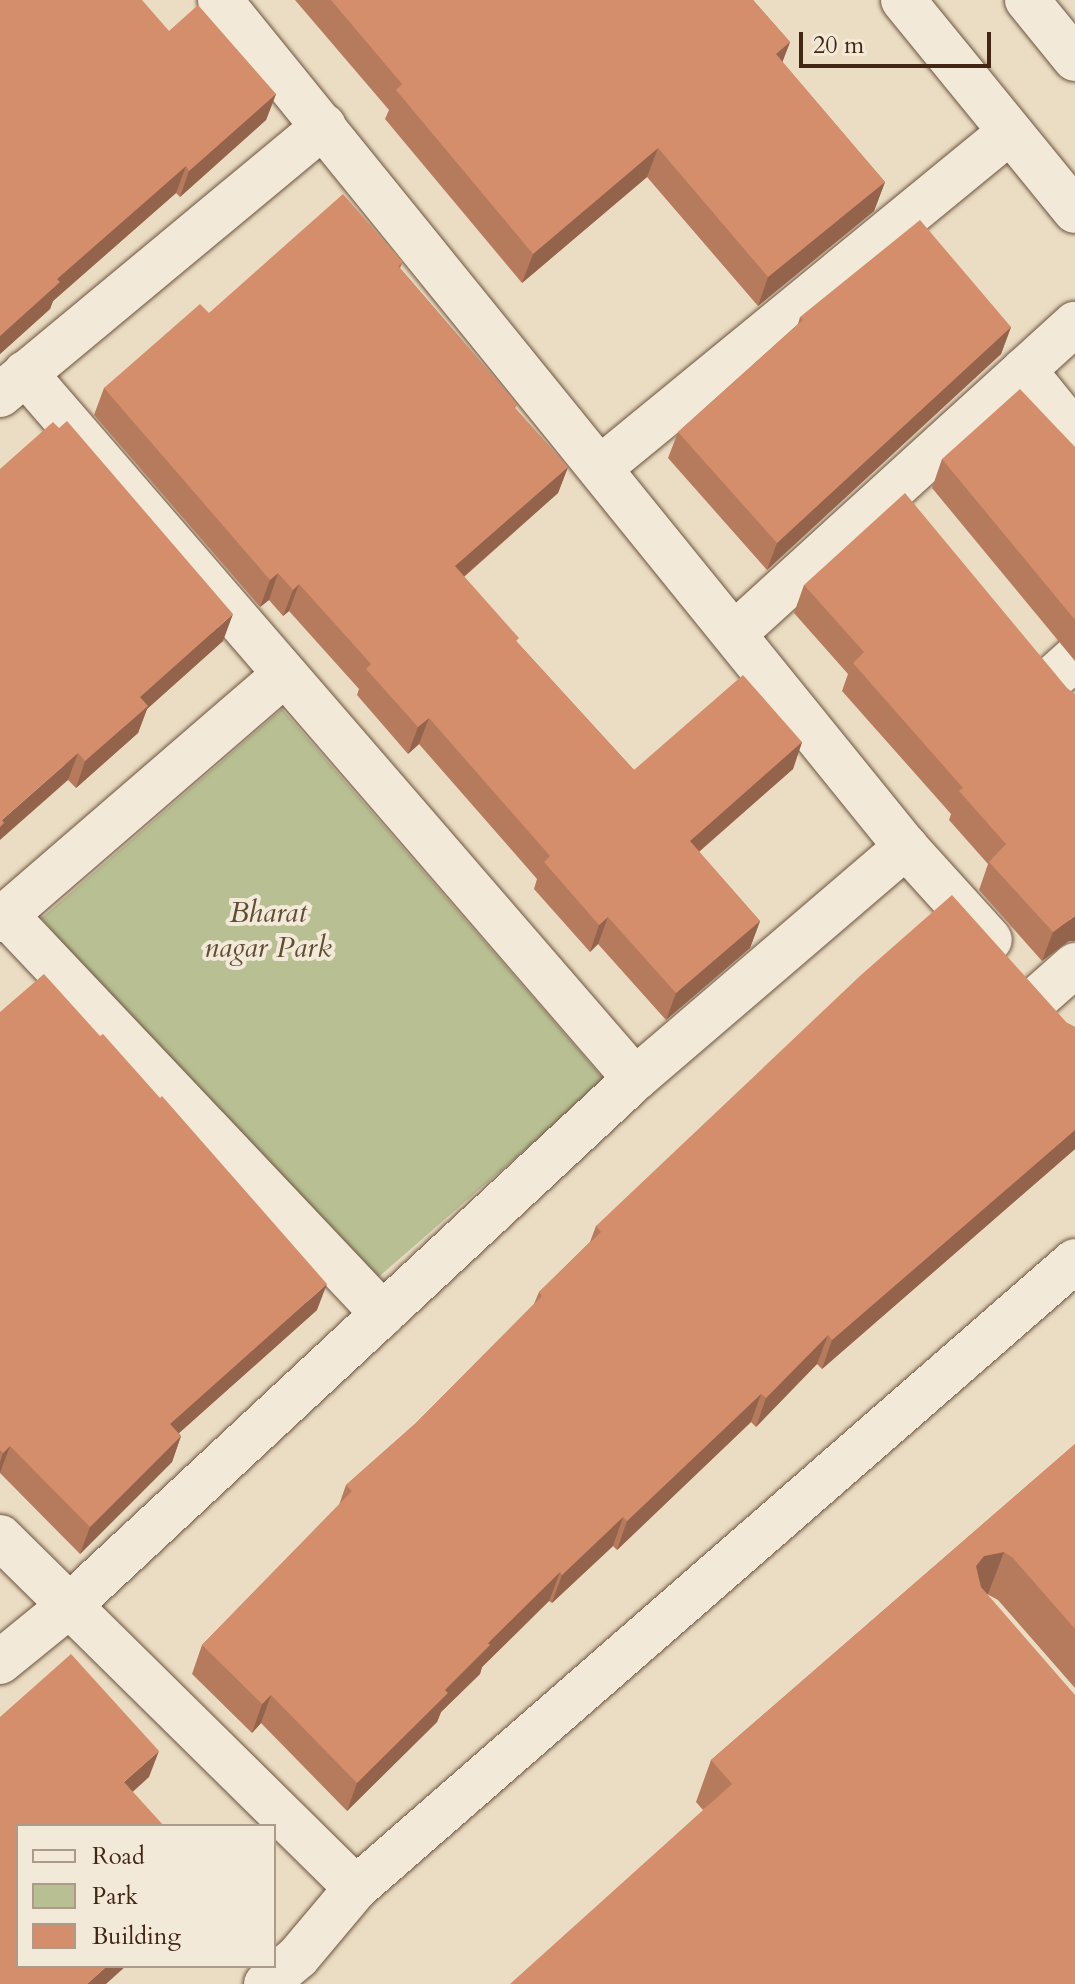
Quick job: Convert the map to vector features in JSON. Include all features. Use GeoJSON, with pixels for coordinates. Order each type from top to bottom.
{"type":"FeatureCollection","features":[{"type":"Feature","properties":{"kind":"street"},"geometry":{"type":"LineString","coordinates":[[220,0],[906,847],[1053,1010],[1075,965]]}},
{"type":"Feature","properties":{"kind":"street"},"geometry":{"type":"LineString","coordinates":[[903,0],[1075,211]]}},
{"type":"Feature","properties":{"kind":"street"},"geometry":{"type":"LineString","coordinates":[[1027,0],[1075,59]]}},
{"type":"Feature","properties":{"kind":"street"},"geometry":{"type":"LineString","coordinates":[[324,126],[13,384],[285,674],[635,1079]]}},
{"type":"Feature","properties":{"kind":"street"},"geometry":{"type":"LineString","coordinates":[[600,468],[1010,132]]}},
{"type":"Feature","properties":{"kind":"street"},"geometry":{"type":"LineString","coordinates":[[734,634],[1075,324]]}},
{"type":"Feature","properties":{"kind":"street"},"geometry":{"type":"LineString","coordinates":[[1024,370],[1075,433]]}},
{"type":"Feature","properties":{"kind":"street"},"geometry":{"type":"LineString","coordinates":[[897,485],[927,521]]}},
{"type":"Feature","properties":{"kind":"street"},"geometry":{"type":"LineString","coordinates":[[1025,640],[1068,678]]}},
{"type":"Feature","properties":{"kind":"street"},"geometry":{"type":"LineString","coordinates":[[285,674],[3,917],[383,1314]]}},
{"type":"Feature","properties":{"kind":"street"},"geometry":{"type":"LineString","coordinates":[[0,1662],[69,1606],[635,1079],[906,847]]}},
{"type":"Feature","properties":{"kind":"street"},"geometry":{"type":"LineString","coordinates":[[295,1975],[356,1888],[1075,1261]]}},
{"type":"Feature","properties":{"kind":"street"},"geometry":{"type":"LineString","coordinates":[[0,1537],[356,1888]]}},
{"type":"Feature","properties":{"kind":"green space","name":"Bharat nagar Park"},"geometry":{"type":"Polygon","coordinates":[[[282,709],[605,1080],[364,1290],[41,918],[282,709]]]}},
{"type":"Feature","properties":{"kind":"building"},"geometry":{"type":"Polygon","coordinates":[[[0,0],[142,0],[169,31],[198,5],[276,94],[189,171],[186,166],[57,279],[60,282],[0,336],[0,0]]]}},
{"type":"Feature","properties":{"kind":"building"},"geometry":{"type":"Polygon","coordinates":[[[331,0],[753,0],[790,42],[776,54],[885,182],[768,277],[658,148],[533,254],[396,90],[402,84],[331,0]]]}},
{"type":"Feature","properties":{"kind":"building"},"geometry":{"type":"Polygon","coordinates":[[[343,194],[403,262],[398,266],[517,404],[514,407],[568,467],[455,566],[519,638],[516,641],[634,770],[743,675],[802,742],[690,841],[760,921],[676,993],[608,917],[599,925],[544,862],[550,856],[429,718],[418,727],[366,669],[371,664],[299,584],[293,590],[278,573],[270,580],[104,388],[200,304],[209,313],[343,194]]]}},
{"type":"Feature","properties":{"kind":"building"},"geometry":{"type":"Polygon","coordinates":[[[920,220],[1011,327],[777,543],[678,432],[803,320],[800,317],[920,220]]]}},
{"type":"Feature","properties":{"kind":"building"},"geometry":{"type":"Polygon","coordinates":[[[1020,389],[1075,447],[1075,620],[942,459],[1020,389]]]}},
{"type":"Feature","properties":{"kind":"building"},"geometry":{"type":"Polygon","coordinates":[[[67,421],[233,614],[140,697],[148,706],[85,761],[78,753],[2,820],[4,823],[0,827],[0,469],[53,422],[59,428],[67,421]]]}},
{"type":"Feature","properties":{"kind":"building"},"geometry":{"type":"Polygon","coordinates":[[[905,493],[1075,694],[1075,916],[1053,932],[989,862],[1006,844],[959,791],[963,788],[853,663],[864,652],[804,585],[905,493]]]}},
{"type":"Feature","properties":{"kind":"building"},"geometry":{"type":"Polygon","coordinates":[[[952,895],[1067,1023],[1075,1027],[1075,1130],[832,1340],[828,1335],[766,1398],[761,1394],[627,1521],[623,1517],[562,1575],[560,1572],[488,1643],[490,1645],[445,1690],[448,1693],[357,1783],[271,1695],[262,1704],[202,1645],[352,1491],[346,1485],[416,1423],[542,1296],[539,1292],[601,1232],[596,1226],[861,975],[952,895]]]}},
{"type":"Feature","properties":{"kind":"building"},"geometry":{"type":"Polygon","coordinates":[[[44,974],[100,1036],[103,1034],[160,1098],[162,1096],[327,1284],[170,1424],[181,1436],[90,1527],[10,1446],[3,1453],[0,1450],[0,1012],[44,974]]]}},
{"type":"Feature","properties":{"kind":"building"},"geometry":{"type":"Polygon","coordinates":[[[1075,1444],[1075,1629],[1013,1558],[1004,1552],[984,1556],[976,1566],[981,1587],[1075,1695],[1075,1984],[510,1984],[732,1784],[711,1760],[1075,1444]]]}},
{"type":"Feature","properties":{"kind":"building"},"geometry":{"type":"Polygon","coordinates":[[[71,1654],[159,1751],[124,1782],[162,1824],[16,1824],[16,1968],[105,1968],[87,1984],[0,1984],[0,1717],[71,1654]]]}}]}
